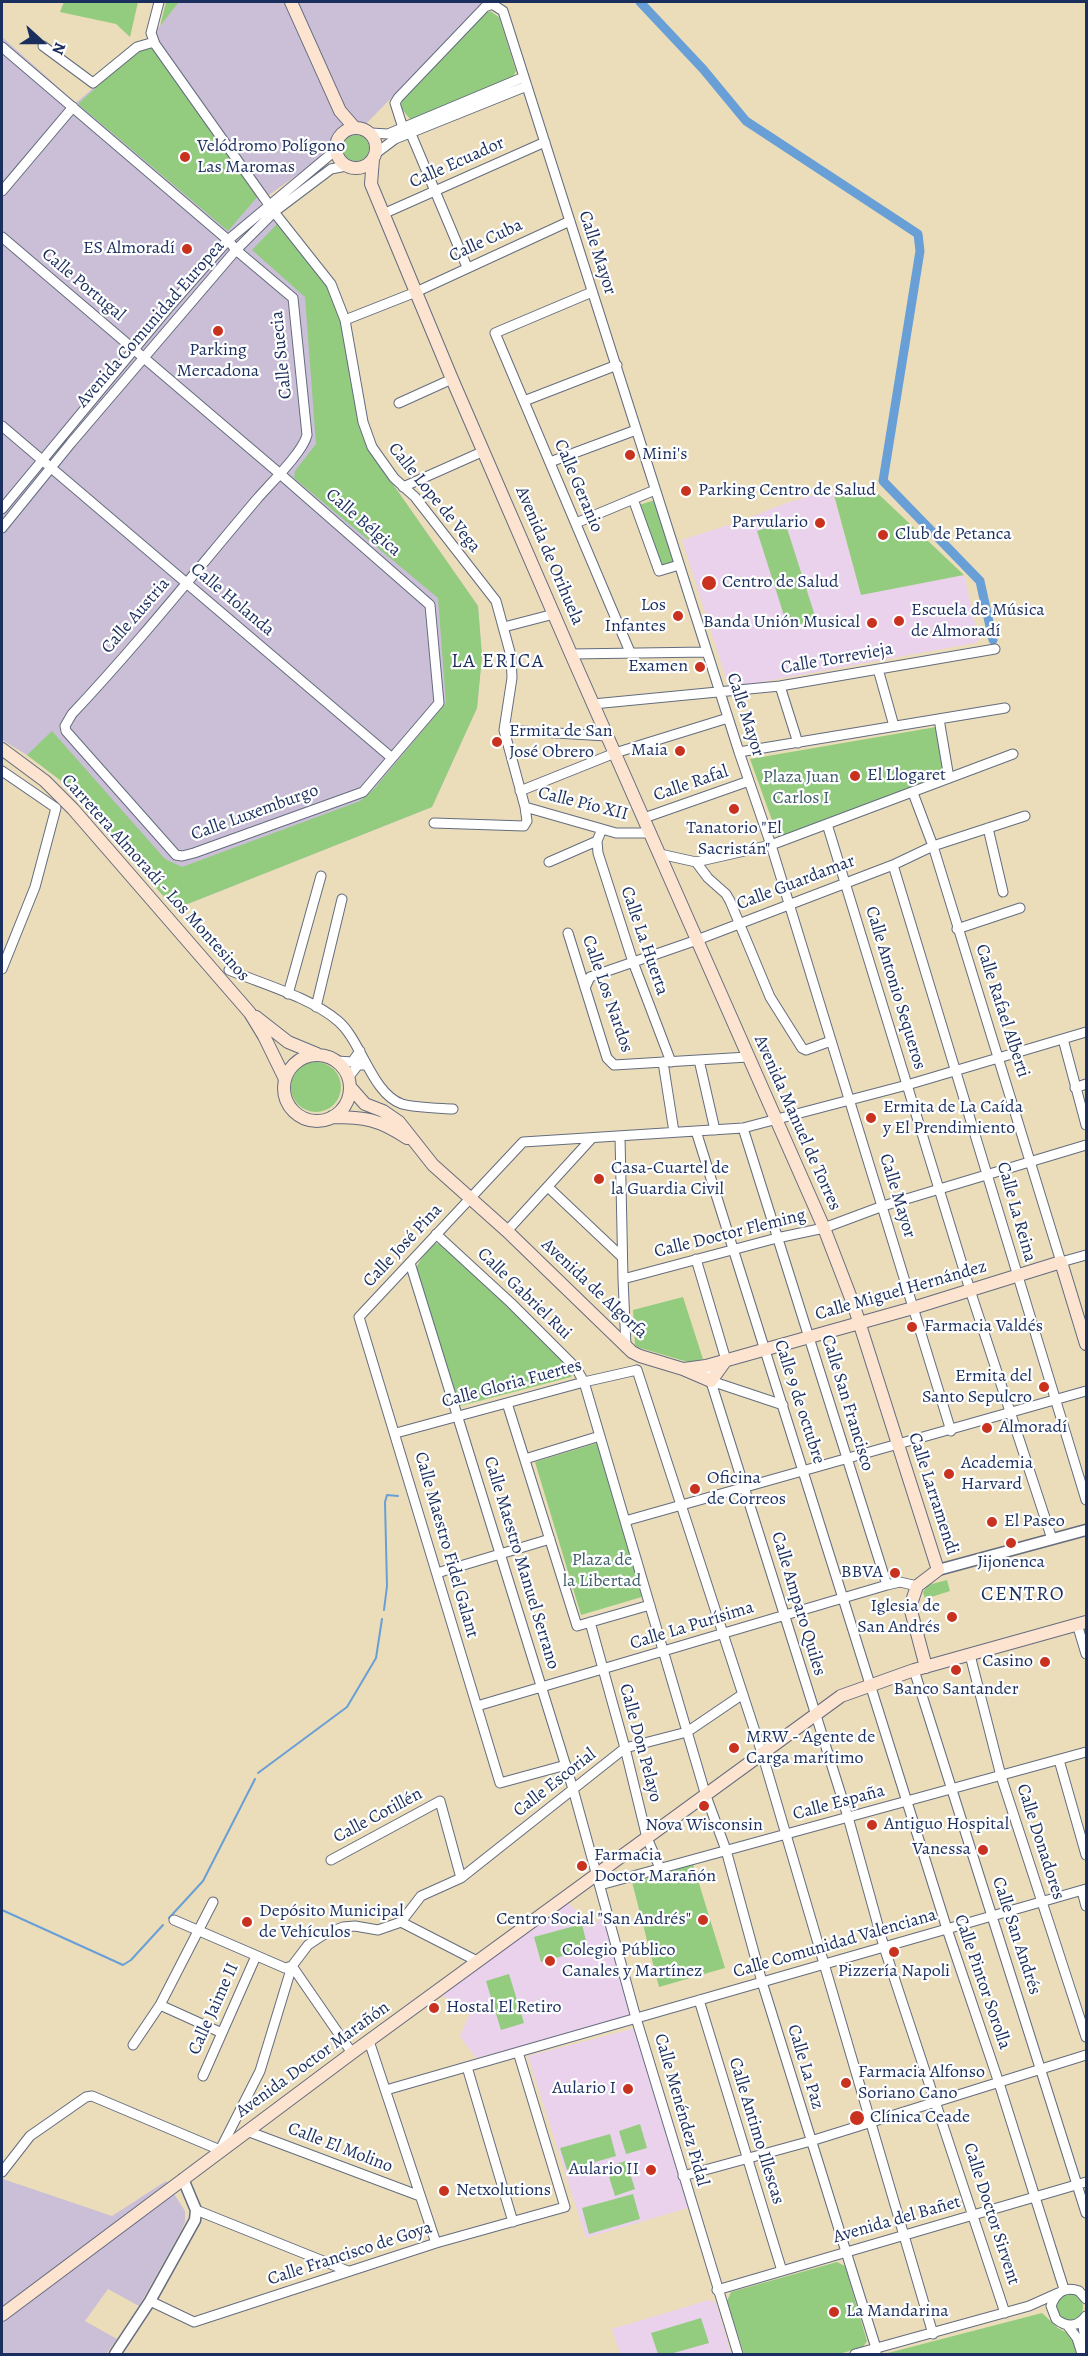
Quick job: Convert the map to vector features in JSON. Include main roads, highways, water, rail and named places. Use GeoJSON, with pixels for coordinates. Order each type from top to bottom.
{"type":"FeatureCollection","features":[{"type":"Feature","properties":{"kind":"main road"},"geometry":{"type":"LineString","coordinates":[[291,2],[340,111],[354,127],[370,133],[376,147],[374,156],[365,166],[351,167],[338,158],[335,148],[340,134],[340,111]]}},
{"type":"Feature","properties":{"kind":"main road"},"geometry":{"type":"LineString","coordinates":[[340,134],[354,127]]}},
{"type":"Feature","properties":{"kind":"main road","name":"Avenida de Orihuela"},"geometry":{"type":"LineString","coordinates":[[371,184],[374,156]]}},
{"type":"Feature","properties":{"kind":"main road","name":"Avenida de Orihuela"},"geometry":{"type":"LineString","coordinates":[[351,167],[371,184],[452,379],[697,940]]}},
{"type":"Feature","properties":{"kind":"main road","name":"Carretera Almoradí - Los Montesinos"},"geometry":{"type":"LineString","coordinates":[[2,749],[45,781],[73,809],[250,1012],[288,1042],[319,1054]]}},
{"type":"Feature","properties":{"kind":"main road","name":"Avenida Manuel de Torres"},"geometry":{"type":"LineString","coordinates":[[697,940],[824,1228],[859,1323]]}},
{"type":"Feature","properties":{"kind":"main road","name":"Carretera Almoradí - Los Montesinos"},"geometry":{"type":"LineString","coordinates":[[250,1012],[285,1079]]}},
{"type":"Feature","properties":{"kind":"main road"},"geometry":{"type":"LineString","coordinates":[[319,1054],[337,1061],[349,1083],[347,1101],[338,1113],[332,1117],[313,1121],[296,1113],[287,1101],[284,1093],[285,1079],[297,1061],[319,1054]]}},
{"type":"Feature","properties":{"kind":"main road","name":"Avenida de Algorfa"},"geometry":{"type":"LineString","coordinates":[[349,1083],[364,1104],[399,1122],[433,1165],[640,1356],[711,1381],[726,1360]]}},
{"type":"Feature","properties":{"kind":"main road","name":"Avenida de Algorfa"},"geometry":{"type":"LineString","coordinates":[[332,1117],[360,1117],[377,1121],[396,1130],[415,1144]]}},
{"type":"Feature","properties":{"kind":"main road","name":"Calle Miguel Hernández"},"geometry":{"type":"LineString","coordinates":[[682,1369],[726,1360],[914,1308],[1061,1262]]}},
{"type":"Feature","properties":{"kind":"main road","name":"Calle Rafael Alberti"},"geometry":{"type":"LineString","coordinates":[[1061,1262],[1086,1344]]}},
{"type":"Feature","properties":{"kind":"main road","name":"Calle Larramendi"},"geometry":{"type":"LineString","coordinates":[[859,1323],[938,1570],[917,1586],[912,1596],[910,1607],[920,1668]]}},
{"type":"Feature","properties":{"kind":"main road","name":"Avenida Doctor Marañón"},"geometry":{"type":"LineString","coordinates":[[2,2315],[220,2150],[477,1961],[598,1879],[647,1838],[841,1696],[871,1683],[920,1668],[1082,1623]]}},
{"type":"Feature","properties":{"kind":"waterway"},"geometry":{"type":"LineString","coordinates":[[640,2],[703,69],[746,121],[918,234],[920,251],[883,481],[980,581],[993,640]]}},
{"type":"Feature","properties":{"kind":"waterway"},"geometry":{"type":"LineString","coordinates":[[384,1610],[387,1586],[385,1502],[387,1495],[398,1496]]}},
{"type":"Feature","properties":{"kind":"waterway"},"geometry":{"type":"LineString","coordinates":[[258,1773],[347,1707],[376,1658],[382,1619]]}},
{"type":"Feature","properties":{"kind":"waterway"},"geometry":{"type":"LineString","coordinates":[[169,1918],[203,1881],[255,1779]]}},
{"type":"Feature","properties":{"kind":"waterway"},"geometry":{"type":"LineString","coordinates":[[2,1910],[123,1965],[131,1960],[163,1925]]}},
{"type":"Feature","properties":{"kind":"place","name":"Velódromo Polígono Las Maromas"},"geometry":{"type":"Point","coordinates":[185,157]}},
{"type":"Feature","properties":{"kind":"place","name":"ES Almoradí"},"geometry":{"type":"Point","coordinates":[187,249]}},
{"type":"Feature","properties":{"kind":"place","name":"Parking Mercadona"},"geometry":{"type":"Point","coordinates":[218,331]}},
{"type":"Feature","properties":{"kind":"place","name":"Mini's"},"geometry":{"type":"Point","coordinates":[630,455]}},
{"type":"Feature","properties":{"kind":"place","name":"Parking Centro de Salud"},"geometry":{"type":"Point","coordinates":[686,491]}},
{"type":"Feature","properties":{"kind":"place","name":"Parvulario"},"geometry":{"type":"Point","coordinates":[820,523]}},
{"type":"Feature","properties":{"kind":"place","name":"Club de Petanca"},"geometry":{"type":"Point","coordinates":[883,535]}},
{"type":"Feature","properties":{"kind":"place","name":"Centro de Salud"},"geometry":{"type":"Point","coordinates":[709,583]}},
{"type":"Feature","properties":{"kind":"place","name":"Los Infantes"},"geometry":{"type":"Point","coordinates":[678,616]}},
{"type":"Feature","properties":{"kind":"place","name":"Escuela de Música de Almoradí"},"geometry":{"type":"Point","coordinates":[899,621]}},
{"type":"Feature","properties":{"kind":"place","name":"Banda Unión Musical"},"geometry":{"type":"Point","coordinates":[872,623]}},
{"type":"Feature","properties":{"kind":"place","name":"Examen"},"geometry":{"type":"Point","coordinates":[700,667]}},
{"type":"Feature","properties":{"kind":"place","name":"Ermita de San José Obrero"},"geometry":{"type":"Point","coordinates":[497,742]}},
{"type":"Feature","properties":{"kind":"place","name":"Maia"},"geometry":{"type":"Point","coordinates":[680,751]}},
{"type":"Feature","properties":{"kind":"place","name":"El Llogaret"},"geometry":{"type":"Point","coordinates":[855,776]}},
{"type":"Feature","properties":{"kind":"place","name":"Tanatorio \"El Sacristán\""},"geometry":{"type":"Point","coordinates":[734,809]}},
{"type":"Feature","properties":{"kind":"place","name":"Ermita de La Caída y El Prendimiento"},"geometry":{"type":"Point","coordinates":[871,1118]}},
{"type":"Feature","properties":{"kind":"place","name":"Casa-Cuartel de la Guardia Civil"},"geometry":{"type":"Point","coordinates":[599,1179]}},
{"type":"Feature","properties":{"kind":"place","name":"Farmacia Valdés"},"geometry":{"type":"Point","coordinates":[912,1327]}},
{"type":"Feature","properties":{"kind":"place","name":"Ermita del Santo Sepulcro"},"geometry":{"type":"Point","coordinates":[1044,1387]}},
{"type":"Feature","properties":{"kind":"place","name":"Almoradí"},"geometry":{"type":"Point","coordinates":[987,1428]}},
{"type":"Feature","properties":{"kind":"place","name":"Academia Harvard"},"geometry":{"type":"Point","coordinates":[949,1474]}},
{"type":"Feature","properties":{"kind":"place","name":"Oficina de Correos"},"geometry":{"type":"Point","coordinates":[695,1489]}},
{"type":"Feature","properties":{"kind":"place","name":"El Paseo"},"geometry":{"type":"Point","coordinates":[992,1522]}},
{"type":"Feature","properties":{"kind":"place","name":"Jijonenca"},"geometry":{"type":"Point","coordinates":[1011,1543]}},
{"type":"Feature","properties":{"kind":"place","name":"BBVA"},"geometry":{"type":"Point","coordinates":[895,1573]}},
{"type":"Feature","properties":{"kind":"place","name":"Iglesia de San Andrés"},"geometry":{"type":"Point","coordinates":[952,1617]}},
{"type":"Feature","properties":{"kind":"place","name":"Casino"},"geometry":{"type":"Point","coordinates":[1045,1662]}},
{"type":"Feature","properties":{"kind":"place","name":"Banco Santander"},"geometry":{"type":"Point","coordinates":[956,1670]}},
{"type":"Feature","properties":{"kind":"place","name":"MRW - Agente de Carga marítimo"},"geometry":{"type":"Point","coordinates":[734,1748]}},
{"type":"Feature","properties":{"kind":"place","name":"Nova Wisconsin"},"geometry":{"type":"Point","coordinates":[704,1806]}},
{"type":"Feature","properties":{"kind":"place","name":"Antiguo Hospital"},"geometry":{"type":"Point","coordinates":[872,1825]}},
{"type":"Feature","properties":{"kind":"place","name":"Vanessa"},"geometry":{"type":"Point","coordinates":[983,1850]}},
{"type":"Feature","properties":{"kind":"place","name":"Farmacia Doctor Marañón"},"geometry":{"type":"Point","coordinates":[582,1866]}},
{"type":"Feature","properties":{"kind":"place","name":"Centro Social \"San Andrés\""},"geometry":{"type":"Point","coordinates":[703,1920]}},
{"type":"Feature","properties":{"kind":"place","name":"Depósito Municipal de Vehículos"},"geometry":{"type":"Point","coordinates":[247,1922]}},
{"type":"Feature","properties":{"kind":"place","name":"Pizzería Napoli"},"geometry":{"type":"Point","coordinates":[894,1952]}},
{"type":"Feature","properties":{"kind":"place","name":"Colegio Público Canales y Martínez"},"geometry":{"type":"Point","coordinates":[550,1961]}},
{"type":"Feature","properties":{"kind":"place","name":"Hostal El Retiro"},"geometry":{"type":"Point","coordinates":[434,2008]}},
{"type":"Feature","properties":{"kind":"place","name":"Farmacia Alfonso Soriano Cano"},"geometry":{"type":"Point","coordinates":[846,2083]}},
{"type":"Feature","properties":{"kind":"place","name":"Aulario I"},"geometry":{"type":"Point","coordinates":[628,2089]}},
{"type":"Feature","properties":{"kind":"place","name":"Clínica Ceade"},"geometry":{"type":"Point","coordinates":[857,2118]}},
{"type":"Feature","properties":{"kind":"place","name":"Aulario II"},"geometry":{"type":"Point","coordinates":[651,2170]}},
{"type":"Feature","properties":{"kind":"place","name":"Netxolutions"},"geometry":{"type":"Point","coordinates":[444,2191]}},
{"type":"Feature","properties":{"kind":"place","name":"La Mandarina"},"geometry":{"type":"Point","coordinates":[834,2312]}},
{"type":"Feature","properties":{"kind":"district","name":"LA ERICA"},"geometry":{"type":"Point","coordinates":[498,662]}},
{"type":"Feature","properties":{"kind":"district","name":"CENTRO"},"geometry":{"type":"Point","coordinates":[1023,1595]}},
{"type":"Feature","properties":{"kind":"park label","name":"Plaza Juan Carlos I"},"geometry":{"type":"Point","coordinates":[801,788]}},
{"type":"Feature","properties":{"kind":"park label","name":"Plaza de la Libertad"},"geometry":{"type":"Point","coordinates":[602,1571]}}]}
